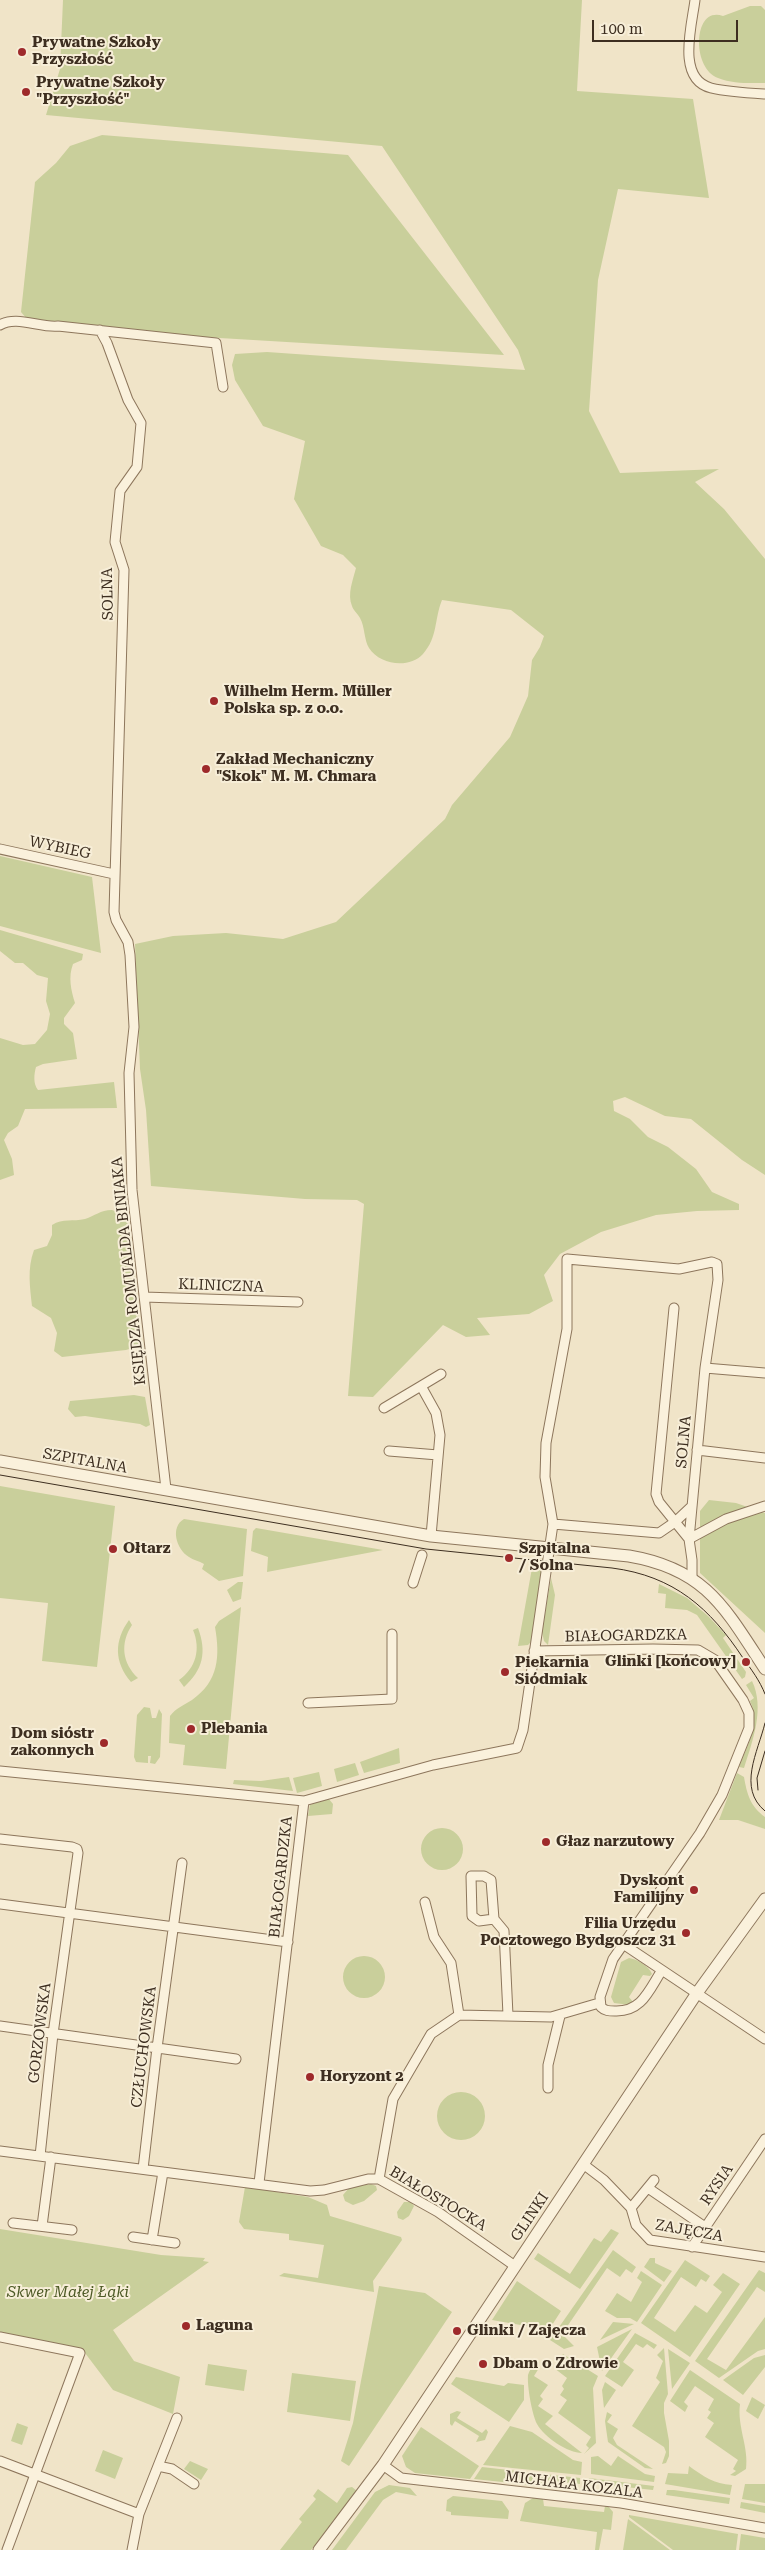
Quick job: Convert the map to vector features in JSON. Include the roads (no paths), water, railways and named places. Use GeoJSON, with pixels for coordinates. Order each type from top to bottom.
{"type":"FeatureCollection","features":[{"type":"Feature","properties":{"kind":"street"},"geometry":{"type":"LineString","coordinates":[[695,0],[689,58],[694,76],[710,88],[765,94]]}},
{"type":"Feature","properties":{"kind":"street"},"geometry":{"type":"LineString","coordinates":[[0,325],[9,321],[48,327],[58,326],[216,343],[223,388]]}},
{"type":"Feature","properties":{"kind":"street","name":"SOLNA"},"geometry":{"type":"LineString","coordinates":[[100,330],[108,343],[125,393],[141,423],[137,467],[120,490],[115,542],[124,570],[114,874]]}},
{"type":"Feature","properties":{"kind":"street","name":"WYBIEG"},"geometry":{"type":"LineString","coordinates":[[0,849],[114,874]]}},
{"type":"Feature","properties":{"kind":"street","name":"KSIĘDZA ROMUALDA BINIAKA"},"geometry":{"type":"LineString","coordinates":[[114,874],[114,912],[116,920],[128,942],[130,955],[134,1027],[129,1073],[132,1190],[166,1489]]}},
{"type":"Feature","properties":{"kind":"street","name":"SOLNA"},"geometry":{"type":"LineString","coordinates":[[553,1524],[545,1477],[546,1443],[567,1329],[567,1259],[679,1269],[712,1262],[717,1264],[718,1280],[705,1368],[689,1539],[692,1578]]}},
{"type":"Feature","properties":{"kind":"street","name":"KLINICZNA"},"geometry":{"type":"LineString","coordinates":[[144,1298],[298,1302]]}},
{"type":"Feature","properties":{"kind":"street"},"geometry":{"type":"LineString","coordinates":[[674,1308],[656,1494],[659,1502],[689,1539],[726,1519],[765,1506]]}},
{"type":"Feature","properties":{"kind":"street"},"geometry":{"type":"LineString","coordinates":[[705,1368],[765,1373]]}},
{"type":"Feature","properties":{"kind":"street"},"geometry":{"type":"LineString","coordinates":[[384,1408],[441,1374]]}},
{"type":"Feature","properties":{"kind":"street"},"geometry":{"type":"LineString","coordinates":[[421,1386],[436,1412],[439,1425],[431,1536]]}},
{"type":"Feature","properties":{"kind":"street"},"geometry":{"type":"LineString","coordinates":[[697,1450],[765,1458]]}},
{"type":"Feature","properties":{"kind":"street"},"geometry":{"type":"LineString","coordinates":[[389,1451],[438,1455]]}},
{"type":"Feature","properties":{"kind":"street","name":"SZPITALNA"},"geometry":{"type":"LineString","coordinates":[[0,1461],[431,1536],[643,1559],[673,1567],[692,1578],[716,1600],[741,1632],[765,1669]]}},
{"type":"Feature","properties":{"kind":"street"},"geometry":{"type":"LineString","coordinates":[[553,1524],[659,1533],[675,1522],[692,1506]]}},
{"type":"Feature","properties":{"kind":"street","name":"BIAŁOGARDZKA"},"geometry":{"type":"LineString","coordinates":[[259,2183],[304,1801],[433,1764],[517,1748],[524,1730],[553,1524]]}},
{"type":"Feature","properties":{"kind":"street"},"geometry":{"type":"LineString","coordinates":[[413,1583],[422,1555]]}},
{"type":"Feature","properties":{"kind":"street"},"geometry":{"type":"LineString","coordinates":[[308,1703],[392,1699],[392,1634]]}},
{"type":"Feature","properties":{"kind":"street","name":"BIAŁOGARDZKA"},"geometry":{"type":"LineString","coordinates":[[534,1651],[698,1650],[715,1660],[743,1700],[749,1713],[749,1728],[716,1807],[623,1944],[611,1965],[599,2003]]}},
{"type":"Feature","properties":{"kind":"street"},"geometry":{"type":"LineString","coordinates":[[0,1771],[304,1801]]}},
{"type":"Feature","properties":{"kind":"street","name":"GORZOWSKA"},"geometry":{"type":"LineString","coordinates":[[0,1839],[77,1849],[53,2034],[40,2156]]}},
{"type":"Feature","properties":{"kind":"street","name":"CZŁUCHOWSKA"},"geometry":{"type":"LineString","coordinates":[[143,2169],[182,1863]]}},
{"type":"Feature","properties":{"kind":"street"},"geometry":{"type":"LineString","coordinates":[[494,1919],[479,1921],[472,1916],[471,1876],[484,1876],[492,1880],[494,1919],[504,1931],[508,2016]]}},
{"type":"Feature","properties":{"kind":"street","name":"GLINKI"},"geometry":{"type":"LineString","coordinates":[[319,2550],[383,2465],[697,1993],[765,1899]]}},
{"type":"Feature","properties":{"kind":"street"},"geometry":{"type":"LineString","coordinates":[[425,1902],[434,1937],[451,1963],[459,2016]]}},
{"type":"Feature","properties":{"kind":"street"},"geometry":{"type":"LineString","coordinates":[[0,1904],[288,1942]]}},
{"type":"Feature","properties":{"kind":"street"},"geometry":{"type":"LineString","coordinates":[[623,1944],[765,2039]]}},
{"type":"Feature","properties":{"kind":"street"},"geometry":{"type":"LineString","coordinates":[[379,2178],[393,2099],[431,2034],[459,2016],[560,2016],[599,2003],[606,2010],[626,2011],[635,2008],[662,1970]]}},
{"type":"Feature","properties":{"kind":"street"},"geometry":{"type":"LineString","coordinates":[[548,2088],[548,2065],[560,2016]]}},
{"type":"Feature","properties":{"kind":"street"},"geometry":{"type":"LineString","coordinates":[[0,2026],[236,2058]]}},
{"type":"Feature","properties":{"kind":"street","name":"RYSIA"},"geometry":{"type":"LineString","coordinates":[[692,2247],[765,2139]]}},
{"type":"Feature","properties":{"kind":"street","name":"BIAŁOSTOCKA"},"geometry":{"type":"LineString","coordinates":[[0,2150],[316,2191],[379,2178],[445,2217],[516,2266]]}},
{"type":"Feature","properties":{"kind":"street"},"geometry":{"type":"LineString","coordinates":[[42,2226],[50,2157]]}},
{"type":"Feature","properties":{"kind":"street","name":"ZAJĘCZA"},"geometry":{"type":"LineString","coordinates":[[583,2164],[604,2180],[631,2208],[636,2225],[650,2240],[765,2257]]}},
{"type":"Feature","properties":{"kind":"street"},"geometry":{"type":"LineString","coordinates":[[152,2240],[163,2172]]}},
{"type":"Feature","properties":{"kind":"street"},"geometry":{"type":"LineString","coordinates":[[631,2208],[651,2184],[705,2227]]}},
{"type":"Feature","properties":{"kind":"street"},"geometry":{"type":"LineString","coordinates":[[13,2223],[72,2230]]}},
{"type":"Feature","properties":{"kind":"street"},"geometry":{"type":"LineString","coordinates":[[133,2237],[174,2242]]}},
{"type":"Feature","properties":{"kind":"street"},"geometry":{"type":"LineString","coordinates":[[0,2337],[80,2353],[7,2550]]}},
{"type":"Feature","properties":{"kind":"street"},"geometry":{"type":"LineString","coordinates":[[132,2550],[139,2514],[177,2418]]}},
{"type":"Feature","properties":{"kind":"street"},"geometry":{"type":"LineString","coordinates":[[0,2461],[139,2514]]}},
{"type":"Feature","properties":{"kind":"street","name":"MICHAŁA KOZALA"},"geometry":{"type":"LineString","coordinates":[[383,2465],[401,2478],[621,2503],[765,2528]]}},
{"type":"Feature","properties":{"kind":"street"},"geometry":{"type":"LineString","coordinates":[[158,2466],[172,2469],[194,2484]]}},
{"type":"Feature","properties":{"kind":"tram line"},"geometry":{"type":"LineString","coordinates":[[0,1475],[426,1549],[612,1568],[634,1572],[654,1578],[672,1587],[688,1597],[703,1610],[730,1640],[761,1684],[765,1694]]}},
{"type":"Feature","properties":{"kind":"tram line"},"geometry":{"type":"LineString","coordinates":[[765,1723],[752,1769],[751,1781],[752,1792],[757,1802],[765,1811]]}},
{"type":"Feature","properties":{"kind":"tram line"},"geometry":{"type":"LineString","coordinates":[[758,1790],[757,1778],[765,1751]]}},
{"type":"Feature","properties":{"kind":"place","name":"Prywatne Szkoły Przyszłość"},"geometry":{"type":"Point","coordinates":[22,52]}},
{"type":"Feature","properties":{"kind":"place","name":"Prywatne Szkoły \"Przyszłość\""},"geometry":{"type":"Point","coordinates":[26,92]}},
{"type":"Feature","properties":{"kind":"place","name":"Wilhelm Herm. Müller Polska sp. z o.o."},"geometry":{"type":"Point","coordinates":[214,701]}},
{"type":"Feature","properties":{"kind":"place","name":"Zakład Mechaniczny \"Skok\" M. M. Chmara"},"geometry":{"type":"Point","coordinates":[206,769]}},
{"type":"Feature","properties":{"kind":"place","name":"Ołtarz"},"geometry":{"type":"Point","coordinates":[113,1549]}},
{"type":"Feature","properties":{"kind":"place","name":"Szpitalna / Solna"},"geometry":{"type":"Point","coordinates":[509,1558]}},
{"type":"Feature","properties":{"kind":"place","name":"Glinki [końcowy]"},"geometry":{"type":"Point","coordinates":[746,1662]}},
{"type":"Feature","properties":{"kind":"place","name":"Piekarnia Siódmiak"},"geometry":{"type":"Point","coordinates":[505,1672]}},
{"type":"Feature","properties":{"kind":"place","name":"Plebania"},"geometry":{"type":"Point","coordinates":[191,1729]}},
{"type":"Feature","properties":{"kind":"place","name":"Dom sióstr zakonnych"},"geometry":{"type":"Point","coordinates":[104,1743]}},
{"type":"Feature","properties":{"kind":"place","name":"Głaz narzutowy"},"geometry":{"type":"Point","coordinates":[546,1842]}},
{"type":"Feature","properties":{"kind":"place","name":"Dyskont Familijny"},"geometry":{"type":"Point","coordinates":[694,1890]}},
{"type":"Feature","properties":{"kind":"place","name":"Filia Urzędu Pocztowego Bydgoszcz 31"},"geometry":{"type":"Point","coordinates":[686,1933]}},
{"type":"Feature","properties":{"kind":"place","name":"Horyzont 2"},"geometry":{"type":"Point","coordinates":[310,2077]}},
{"type":"Feature","properties":{"kind":"place","name":"Laguna"},"geometry":{"type":"Point","coordinates":[186,2326]}},
{"type":"Feature","properties":{"kind":"place","name":"Glinki / Zajęcza"},"geometry":{"type":"Point","coordinates":[457,2331]}},
{"type":"Feature","properties":{"kind":"place","name":"Dbam o Zdrowie"},"geometry":{"type":"Point","coordinates":[483,2364]}},
{"type":"Feature","properties":{"kind":"park label","name":"Skwer Małej Łąki"},"geometry":{"type":"Point","coordinates":[68,2293]}}]}
